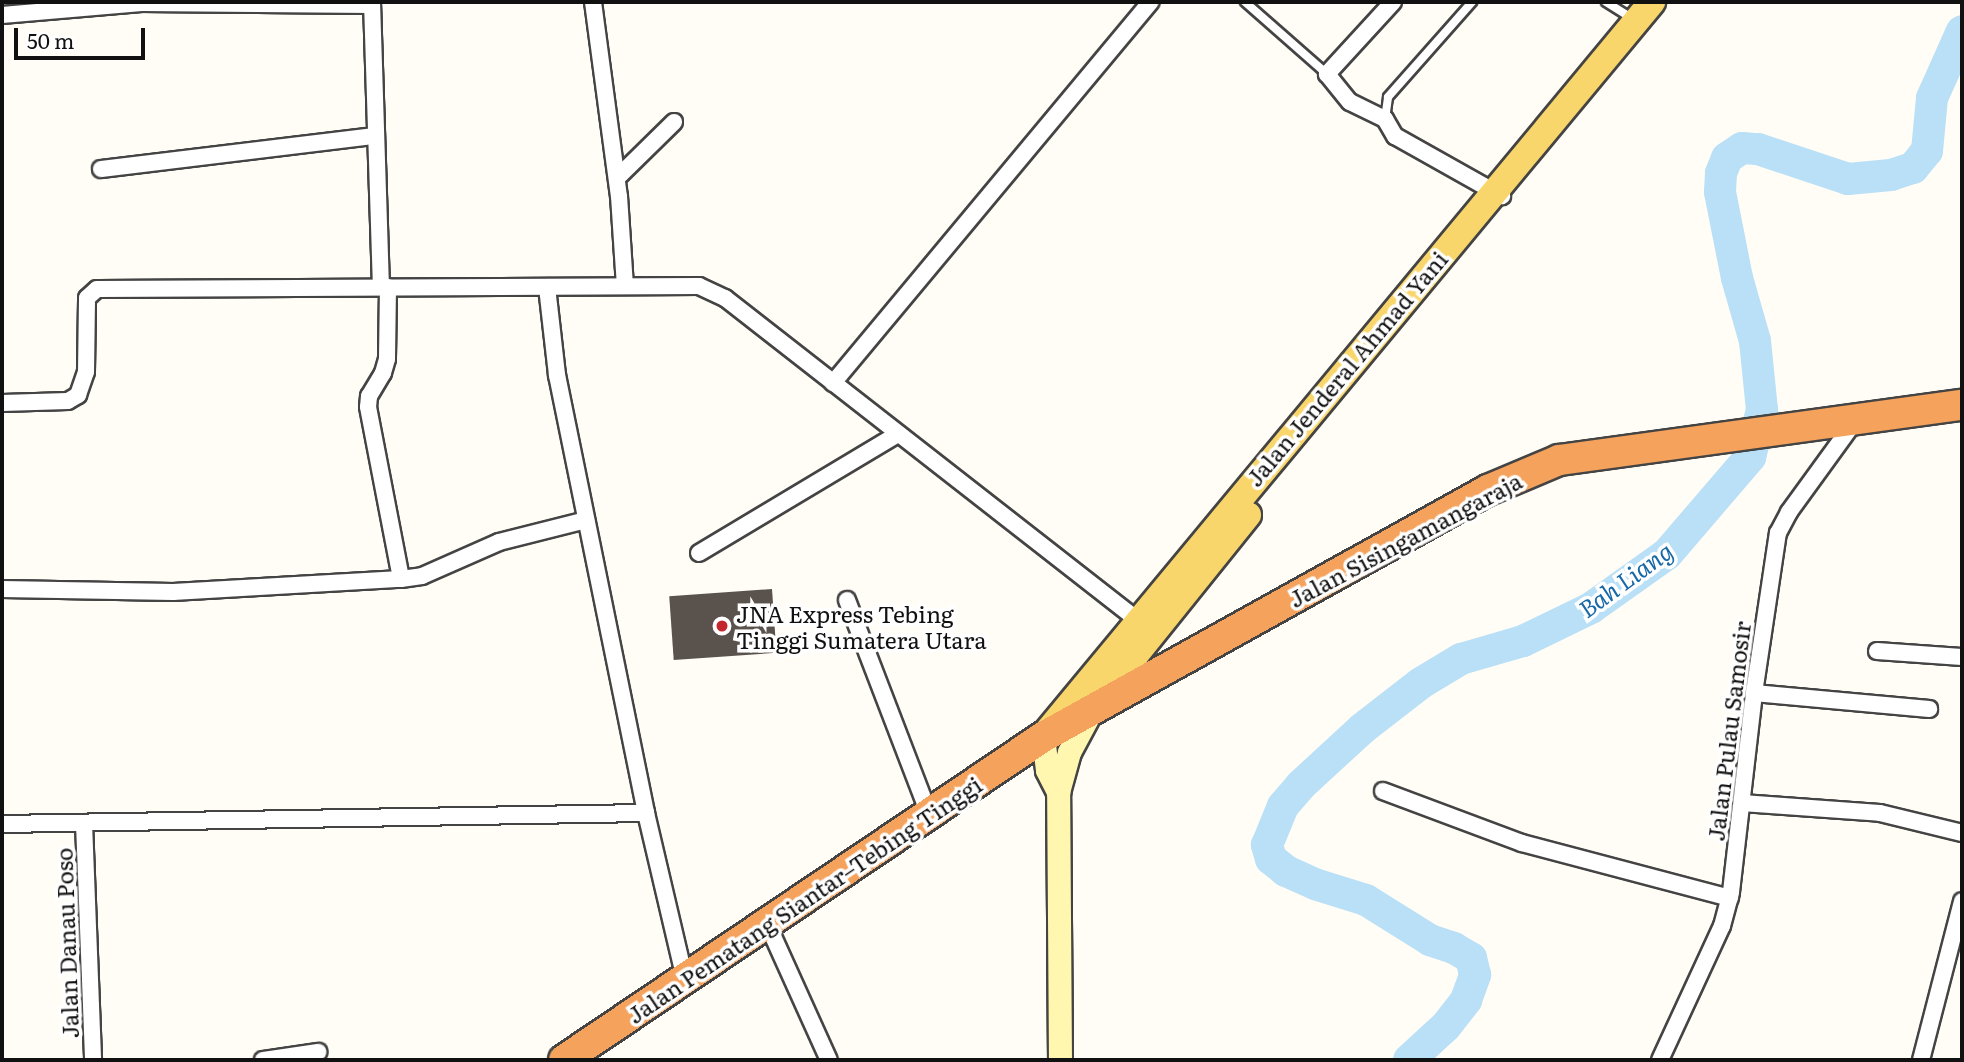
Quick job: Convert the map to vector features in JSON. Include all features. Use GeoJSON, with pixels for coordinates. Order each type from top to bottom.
{"type":"FeatureCollection","features":[{"type":"Feature","properties":{"kind":"highway","name":"Jalan Sisingamangaraja"},"geometry":{"type":"LineString","coordinates":[[1043,737],[1488,489],[1559,460],[1962,405]]}},
{"type":"Feature","properties":{"kind":"highway","name":"Jalan Pematang Siantar–Tebing Tinggi"},"geometry":{"type":"LineString","coordinates":[[564,1060],[1043,737]]}},
{"type":"Feature","properties":{"kind":"main road","name":"Jalan Jenderal Ahmad Yani"},"geometry":{"type":"LineString","coordinates":[[1043,737],[1145,626],[1644,17],[1663,2]]}},
{"type":"Feature","properties":{"kind":"main road","name":"Jalan Jenderal Ahmad Yani"},"geometry":{"type":"LineString","coordinates":[[1091,711],[1145,626]]}},
{"type":"Feature","properties":{"kind":"street"},"geometry":{"type":"LineString","coordinates":[[593,2],[617,178],[625,286]]}},
{"type":"Feature","properties":{"kind":"street"},"geometry":{"type":"LineString","coordinates":[[833,383],[1150,2]]}},
{"type":"Feature","properties":{"kind":"street"},"geometry":{"type":"LineString","coordinates":[[1393,2],[1326,74],[1350,102],[1385,119],[1395,136],[1499,194]]}},
{"type":"Feature","properties":{"kind":"street"},"geometry":{"type":"LineString","coordinates":[[2,15],[141,3],[372,3],[375,136],[387,359],[383,373],[369,396],[368,407],[401,579]]}},
{"type":"Feature","properties":{"kind":"street"},"geometry":{"type":"LineString","coordinates":[[617,178],[674,122]]}},
{"type":"Feature","properties":{"kind":"street"},"geometry":{"type":"LineString","coordinates":[[102,170],[375,136]]}},
{"type":"Feature","properties":{"kind":"street"},"geometry":{"type":"LineString","coordinates":[[2,403],[68,401],[78,395],[86,372],[87,299],[97,289],[699,286],[715,291],[1145,626]]}},
{"type":"Feature","properties":{"kind":"street"},"geometry":{"type":"LineString","coordinates":[[547,287],[557,375],[646,813],[685,979]]}},
{"type":"Feature","properties":{"kind":"street","name":"Jalan Pulau Samosir"},"geometry":{"type":"LineString","coordinates":[[1660,1060],[1722,926],[1730,898],[1754,693],[1777,533],[1789,512],[1857,419]]}},
{"type":"Feature","properties":{"kind":"street"},"geometry":{"type":"LineString","coordinates":[[699,553],[898,434]]}},
{"type":"Feature","properties":{"kind":"street"},"geometry":{"type":"LineString","coordinates":[[2,589],[173,592],[401,579],[422,576],[499,542],[586,520]]}},
{"type":"Feature","properties":{"kind":"street"},"geometry":{"type":"LineString","coordinates":[[847,600],[929,814]]}},
{"type":"Feature","properties":{"kind":"street"},"geometry":{"type":"LineString","coordinates":[[1877,651],[1962,657]]}},
{"type":"Feature","properties":{"kind":"street"},"geometry":{"type":"LineString","coordinates":[[1754,693],[1929,709]]}},
{"type":"Feature","properties":{"kind":"street"},"geometry":{"type":"LineString","coordinates":[[1060,1060],[1058,792],[1069,752],[1091,711]]}},
{"type":"Feature","properties":{"kind":"street"},"geometry":{"type":"LineString","coordinates":[[1043,737],[1046,769],[1058,792]]}},
{"type":"Feature","properties":{"kind":"street"},"geometry":{"type":"LineString","coordinates":[[1383,791],[1522,843],[1730,898]]}},
{"type":"Feature","properties":{"kind":"street"},"geometry":{"type":"LineString","coordinates":[[1742,803],[1880,813],[1962,833]]}},
{"type":"Feature","properties":{"kind":"street"},"geometry":{"type":"LineString","coordinates":[[2,824],[646,813]]}},
{"type":"Feature","properties":{"kind":"street","name":"Jalan Danau Poso"},"geometry":{"type":"LineString","coordinates":[[84,823],[93,1060]]}},
{"type":"Feature","properties":{"kind":"street"},"geometry":{"type":"LineString","coordinates":[[1921,1060],[1958,935],[1962,901]]}},
{"type":"Feature","properties":{"kind":"street"},"geometry":{"type":"LineString","coordinates":[[767,923],[828,1060]]}},
{"type":"Feature","properties":{"kind":"street"},"geometry":{"type":"LineString","coordinates":[[263,1060],[318,1052]]}},
{"type":"Feature","properties":{"kind":"lane"},"geometry":{"type":"LineString","coordinates":[[1245,2],[1326,74]]}},
{"type":"Feature","properties":{"kind":"lane"},"geometry":{"type":"LineString","coordinates":[[1385,119],[1388,97],[1472,2]]}},
{"type":"Feature","properties":{"kind":"lane"},"geometry":{"type":"LineString","coordinates":[[1606,2],[1644,17]]}},
{"type":"Feature","properties":{"kind":"building","name":"JNA Express Tebing Tinggi Sumatera Utara"},"geometry":{"type":"Polygon","coordinates":[[[772,589],[776,653],[674,660],[669,596],[772,589]]]}},
{"type":"Feature","properties":{"kind":"waterway","name":"Bah Liang"},"geometry":{"type":"LineString","coordinates":[[1409,1060],[1446,1026],[1466,1000],[1475,975],[1471,958],[1454,948],[1430,940],[1366,900],[1315,884],[1286,871],[1271,859],[1267,845],[1283,806],[1301,785],[1363,728],[1421,683],[1461,659],[1523,641],[1591,608],[1667,554],[1750,457],[1762,410],[1755,341],[1737,278],[1720,192],[1721,173],[1727,158],[1742,148],[1758,149],[1848,179],[1891,175],[1913,168],[1927,151],[1932,98],[1962,31]]}},
{"type":"Feature","properties":{"kind":"place","name":"JNA Express Tebing Tinggi Sumatera Utara"},"geometry":{"type":"Point","coordinates":[722,626]}}]}
